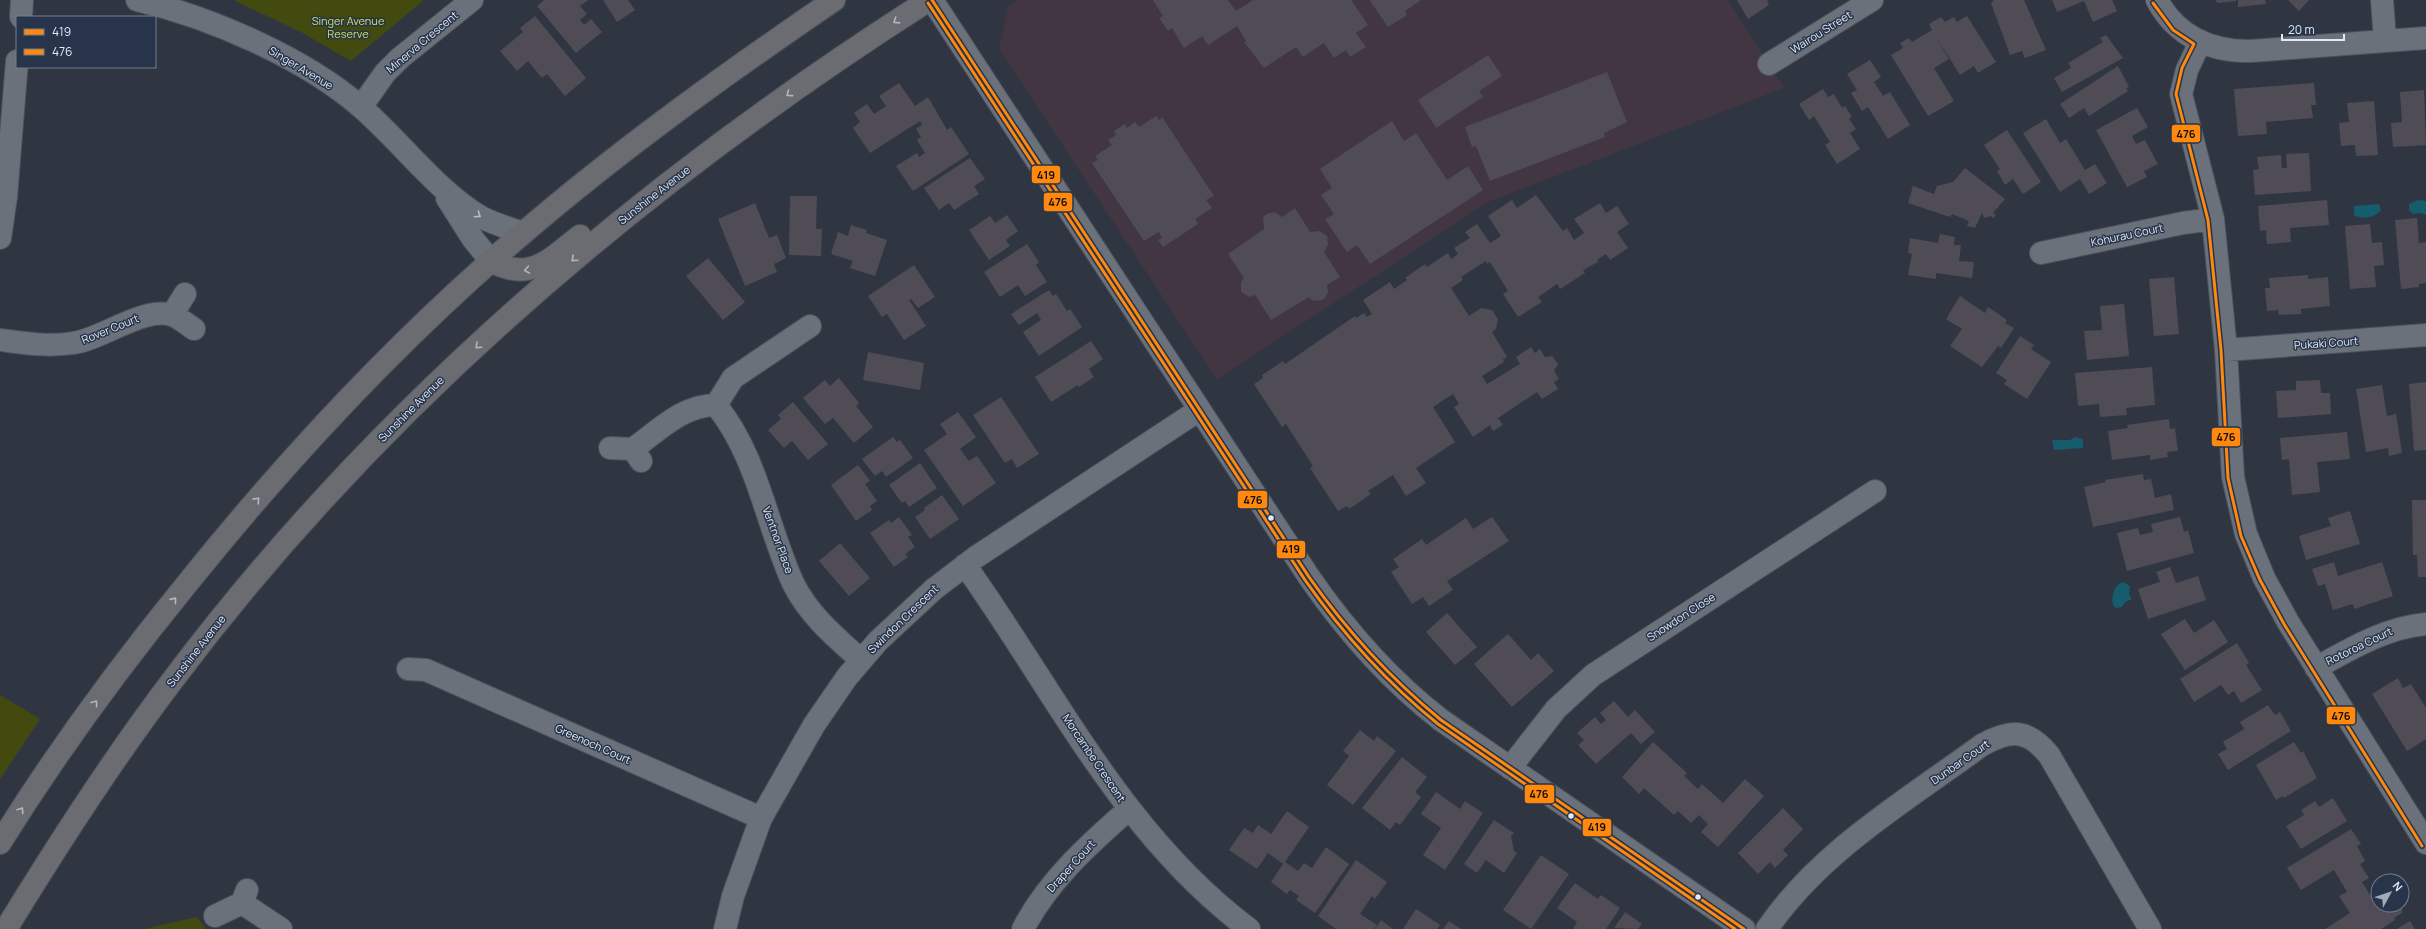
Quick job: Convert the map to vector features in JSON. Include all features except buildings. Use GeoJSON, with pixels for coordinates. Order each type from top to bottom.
{"type":"FeatureCollection","features":[{"type":"Feature","properties":{"kind":"main road"},"geometry":{"type":"LineString","coordinates":[[0,843],[85,716],[154,625],[230,530],[342,407],[441,307],[523,233],[687,103],[834,0]]}},
{"type":"Feature","properties":{"kind":"main road","name":"Sunshine Avenue"},"geometry":{"type":"LineString","coordinates":[[6,929],[83,806],[172,680],[265,565],[320,503],[443,378],[591,244],[700,159],[809,80],[929,0]]}},
{"type":"Feature","properties":{"kind":"main road"},"geometry":{"type":"LineString","coordinates":[[491,261],[512,270],[521,271],[533,269],[548,260],[621,203],[700,159]]}},
{"type":"Feature","properties":{"kind":"street"},"geometry":{"type":"LineString","coordinates":[[20,16],[22,0]]}},
{"type":"Feature","properties":{"kind":"street","name":"Singer Avenue"},"geometry":{"type":"LineString","coordinates":[[137,0],[187,14],[254,41],[318,77],[361,107],[436,182],[479,216],[523,233]]}},
{"type":"Feature","properties":{"kind":"street","name":"Minerva Crescent"},"geometry":{"type":"LineString","coordinates":[[361,107],[386,72],[400,58],[472,0]]}},
{"type":"Feature","properties":{"kind":"street"},"geometry":{"type":"LineString","coordinates":[[932,0],[1312,581],[1357,642],[1377,665],[1417,702],[1744,929]]}},
{"type":"Feature","properties":{"kind":"street","name":"Wairou Street"},"geometry":{"type":"LineString","coordinates":[[1769,64],[1872,0]]}},
{"type":"Feature","properties":{"kind":"street"},"geometry":{"type":"LineString","coordinates":[[2157,0],[2176,26],[2200,42],[2235,51],[2426,38]]}},
{"type":"Feature","properties":{"kind":"street"},"geometry":{"type":"LineString","coordinates":[[2382,0],[2385,40]]}},
{"type":"Feature","properties":{"kind":"street"},"geometry":{"type":"LineString","coordinates":[[2200,42],[2187,70],[2181,94],[2213,219],[2226,350],[2233,477],[2246,534],[2264,578],[2316,668],[2426,843]]}},
{"type":"Feature","properties":{"kind":"street"},"geometry":{"type":"LineString","coordinates":[[0,238],[6,196],[16,68]]}},
{"type":"Feature","properties":{"kind":"street","name":"Singer Avenue"},"geometry":{"type":"LineString","coordinates":[[436,182],[473,239],[491,261]]}},
{"type":"Feature","properties":{"kind":"street","name":"Kohurau Court"},"geometry":{"type":"LineString","coordinates":[[2041,253],[2184,223],[2213,219]]}},
{"type":"Feature","properties":{"kind":"street"},"geometry":{"type":"LineString","coordinates":[[185,294],[172,315],[194,329]]}},
{"type":"Feature","properties":{"kind":"street","name":"Rover Court"},"geometry":{"type":"LineString","coordinates":[[0,340],[44,345],[74,343],[97,336],[140,317],[172,315]]}},
{"type":"Feature","properties":{"kind":"street"},"geometry":{"type":"LineString","coordinates":[[610,448],[637,455],[680,414],[695,407],[716,405],[734,378],[810,326]]}},
{"type":"Feature","properties":{"kind":"street","name":"Pukaki Court"},"geometry":{"type":"LineString","coordinates":[[2226,350],[2426,335]]}},
{"type":"Feature","properties":{"kind":"street","name":"Ventnor Place"},"geometry":{"type":"LineString","coordinates":[[716,405],[726,418],[748,458],[794,583],[817,619],[860,660]]}},
{"type":"Feature","properties":{"kind":"street","name":"Swindon Crescent"},"geometry":{"type":"LineString","coordinates":[[725,929],[733,896],[761,818],[814,725],[860,660],[916,604],[965,565],[1199,410]]}},
{"type":"Feature","properties":{"kind":"street","name":"Snowdon Close"},"geometry":{"type":"LineString","coordinates":[[1510,768],[1556,709],[1593,675],[1875,491]]}},
{"type":"Feature","properties":{"kind":"street","name":"Morcambe Crescent"},"geometry":{"type":"LineString","coordinates":[[965,565],[1128,809],[1182,872],[1220,906],[1249,929]]}},
{"type":"Feature","properties":{"kind":"street","name":"Rotoroa Court"},"geometry":{"type":"LineString","coordinates":[[2316,668],[2384,632],[2397,628],[2426,624]]}},
{"type":"Feature","properties":{"kind":"street","name":"Greenoch Court"},"geometry":{"type":"LineString","coordinates":[[420,664],[761,818]]}},
{"type":"Feature","properties":{"kind":"street","name":"Dunbar Court"},"geometry":{"type":"LineString","coordinates":[[1767,929],[1797,889],[1836,852],[1982,745],[1996,737],[2010,734],[2024,735],[2037,741],[2049,755],[2150,929]]}},
{"type":"Feature","properties":{"kind":"street","name":"Draper Court"},"geometry":{"type":"LineString","coordinates":[[1023,929],[1053,884],[1080,853],[1128,809]]}},
{"type":"Feature","properties":{"kind":"street"},"geometry":{"type":"LineString","coordinates":[[214,916],[245,896],[281,929]]}},
{"type":"Feature","properties":{"kind":"shaded area"},"geometry":{"type":"Polygon","coordinates":[[[1018,0],[1728,0],[1784,88],[1490,201],[1217,379],[999,49],[1008,7],[1018,0]]]}},
{"type":"Feature","properties":{"kind":"green space","name":"Singer Avenue Reserve"},"geometry":{"type":"Polygon","coordinates":[[[233,0],[424,0],[351,61],[301,32],[233,0]]]}},
{"type":"Feature","properties":{"kind":"green space"},"geometry":{"type":"Polygon","coordinates":[[[0,695],[40,719],[0,779],[0,695]]]}},
{"type":"Feature","properties":{"kind":"green space"},"geometry":{"type":"Polygon","coordinates":[[[197,917],[206,929],[144,929],[197,917]]]}},
{"type":"Feature","properties":{"kind":"water"},"geometry":{"type":"Polygon","coordinates":[[[2418,200],[2426,201],[2426,215],[2420,213],[2413,214],[2409,210],[2409,204],[2418,200]]]}},
{"type":"Feature","properties":{"kind":"water"},"geometry":{"type":"Polygon","coordinates":[[[2379,204],[2381,210],[2375,215],[2364,218],[2354,215],[2354,206],[2379,204]]]}},
{"type":"Feature","properties":{"kind":"water"},"geometry":{"type":"Polygon","coordinates":[[[2075,437],[2083,439],[2083,448],[2054,450],[2052,440],[2070,440],[2075,437]]]}},
{"type":"Feature","properties":{"kind":"water"},"geometry":{"type":"Polygon","coordinates":[[[2123,582],[2130,586],[2129,594],[2132,599],[2125,602],[2122,607],[2116,608],[2113,605],[2112,598],[2115,588],[2123,582]]]}},
{"type":"Feature","properties":{"kind":"transit line","name":"419"},"geometry":{"type":"LineString","coordinates":[[932,0],[1309,577],[1354,635],[1404,688],[1441,720],[1744,929]]}},
{"type":"Feature","properties":{"kind":"transit line","name":"476"},"geometry":{"type":"LineString","coordinates":[[928,3],[1305,580],[1350,638],[1383,674],[1438,724],[1735,929]]}},
{"type":"Feature","properties":{"kind":"transit line","name":"476"},"geometry":{"type":"LineString","coordinates":[[2153,3],[2173,30],[2194,44],[2182,68],[2176,94],[2208,220],[2221,350],[2228,478],[2241,536],[2260,580],[2284,624],[2422,846]]}}]}
